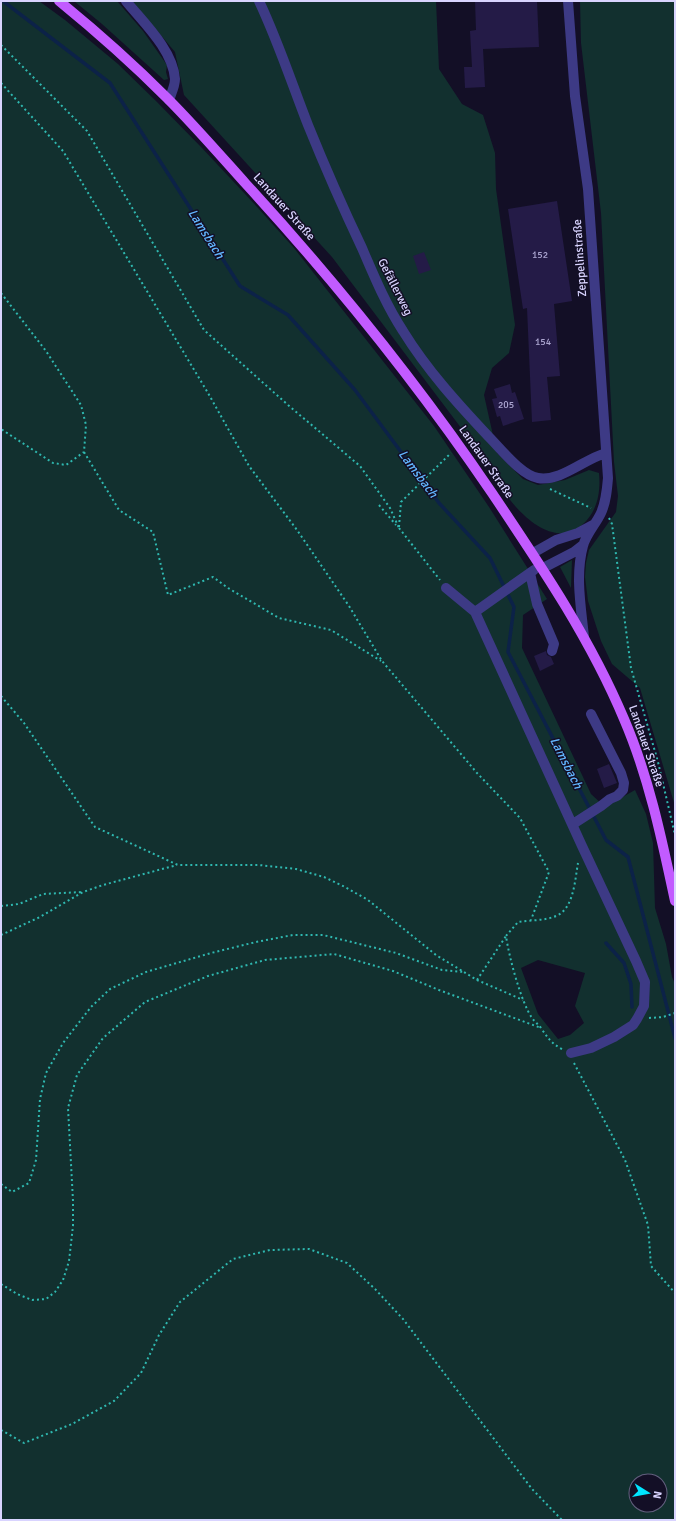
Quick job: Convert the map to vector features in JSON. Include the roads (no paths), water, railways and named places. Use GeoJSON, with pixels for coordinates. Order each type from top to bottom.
{"type":"FeatureCollection","features":[{"type":"Feature","properties":{"kind":"main road","name":"Landauer Straße"},"geometry":{"type":"LineString","coordinates":[[59,1],[97,32],[169,100],[265,204],[359,314],[459,445],[533,553],[599,663],[620,710],[639,762],[656,818],[675,901]]}},
{"type":"Feature","properties":{"kind":"street"},"geometry":{"type":"LineString","coordinates":[[126,1],[150,29],[169,58],[175,80],[169,100]]}},
{"type":"Feature","properties":{"kind":"street","name":"Gefällerweg"},"geometry":{"type":"LineString","coordinates":[[259,1],[286,65],[308,125],[377,282],[402,330],[426,365],[448,393],[473,420],[518,467],[530,475],[537,478],[558,475],[571,470],[592,458],[606,453]]}},
{"type":"Feature","properties":{"kind":"street","name":"Zeppelinstraße"},"geometry":{"type":"LineString","coordinates":[[568,1],[575,96],[589,197],[608,478],[607,496],[601,513],[583,544]]}},
{"type":"Feature","properties":{"kind":"street"},"geometry":{"type":"LineString","coordinates":[[533,553],[556,540],[578,533],[593,525]]}},
{"type":"Feature","properties":{"kind":"street"},"geometry":{"type":"LineString","coordinates":[[475,612],[530,573],[574,552],[583,544]]}},
{"type":"Feature","properties":{"kind":"street"},"geometry":{"type":"LineString","coordinates":[[583,544],[579,570],[580,601],[584,637]]}},
{"type":"Feature","properties":{"kind":"street"},"geometry":{"type":"LineString","coordinates":[[530,573],[537,604],[554,644],[552,650]]}},
{"type":"Feature","properties":{"kind":"street"},"geometry":{"type":"LineString","coordinates":[[446,588],[475,612],[645,982],[644,1006],[641,1013],[632,1025],[614,1037],[591,1048],[571,1053]]}},
{"type":"Feature","properties":{"kind":"street"},"geometry":{"type":"LineString","coordinates":[[572,824],[602,806],[610,798],[617,796],[623,790],[624,783],[621,773],[591,714]]}},
{"type":"Feature","properties":{"kind":"waterway","name":"Lamsbach"},"geometry":{"type":"LineString","coordinates":[[3,1],[110,83],[240,286],[288,315],[355,390],[439,503],[490,558],[514,607],[508,652],[606,840],[628,857],[675,1038]]}},
{"type":"Feature","properties":{"kind":"waterway"},"geometry":{"type":"LineString","coordinates":[[606,943],[624,963],[631,984],[632,1007]]}}]}
